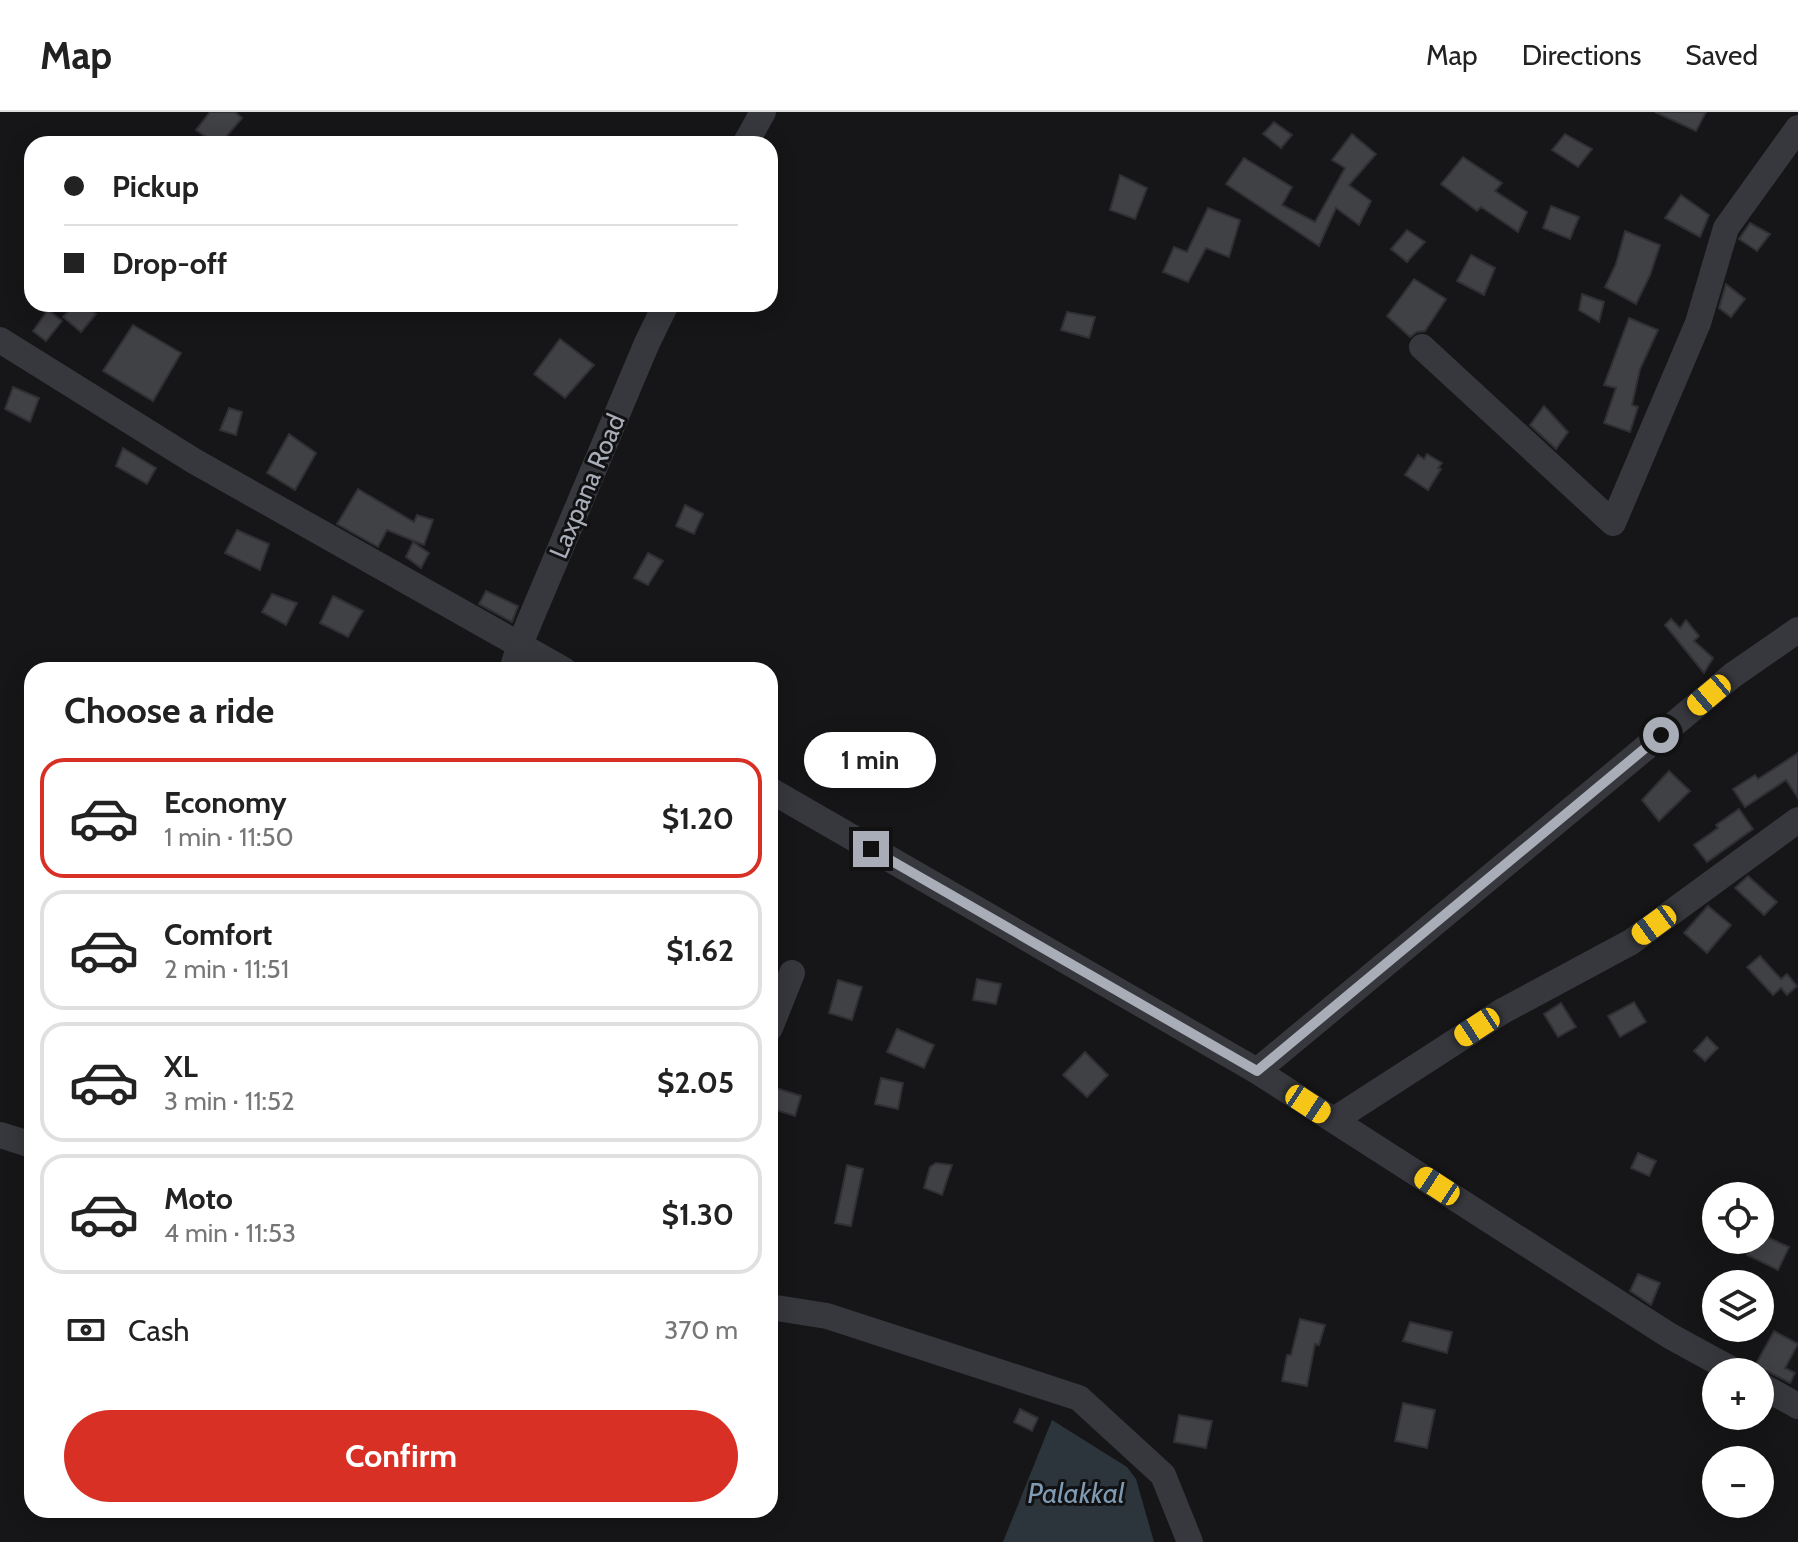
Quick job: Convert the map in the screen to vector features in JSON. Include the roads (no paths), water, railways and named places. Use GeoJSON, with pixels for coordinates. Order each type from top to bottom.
{"type":"FeatureCollection","features":[{"type":"Feature","properties":{"kind":"street"},"geometry":{"type":"LineString","coordinates":[[750,136],[763,112]]}},
{"type":"Feature","properties":{"kind":"street"},"geometry":{"type":"LineString","coordinates":[[1422,347],[1613,523],[1698,323],[1726,228],[1798,128]]}},
{"type":"Feature","properties":{"kind":"street","name":"Laxpana Road"},"geometry":{"type":"LineString","coordinates":[[514,662],[662,312]]}},
{"type":"Feature","properties":{"kind":"street"},"geometry":{"type":"LineString","coordinates":[[0,340],[194,461],[550,662]]}},
{"type":"Feature","properties":{"kind":"street"},"geometry":{"type":"LineString","coordinates":[[1257,1071],[1733,675],[1798,630]]}},
{"type":"Feature","properties":{"kind":"street"},"geometry":{"type":"LineString","coordinates":[[778,795],[1257,1071],[1670,1336],[1710,1358]]}},
{"type":"Feature","properties":{"kind":"street"},"geometry":{"type":"LineString","coordinates":[[1334,1120],[1501,1012],[1631,942],[1798,820]]}},
{"type":"Feature","properties":{"kind":"street"},"geometry":{"type":"LineString","coordinates":[[778,1008],[792,973]]}},
{"type":"Feature","properties":{"kind":"street"},"geometry":{"type":"LineString","coordinates":[[0,1135],[24,1142]]}},
{"type":"Feature","properties":{"kind":"street"},"geometry":{"type":"LineString","coordinates":[[778,1308],[827,1316],[1079,1398],[1154,1467],[1190,1542]]}},
{"type":"Feature","properties":{"kind":"street"},"geometry":{"type":"LineString","coordinates":[[1774,1393],[1798,1406]]}},
{"type":"Feature","properties":{"kind":"water","name":"Palakkal"},"geometry":{"type":"Polygon","coordinates":[[[1052,1420],[1127,1467],[1136,1479],[1154,1542],[1003,1542],[1052,1420]]]}}]}
